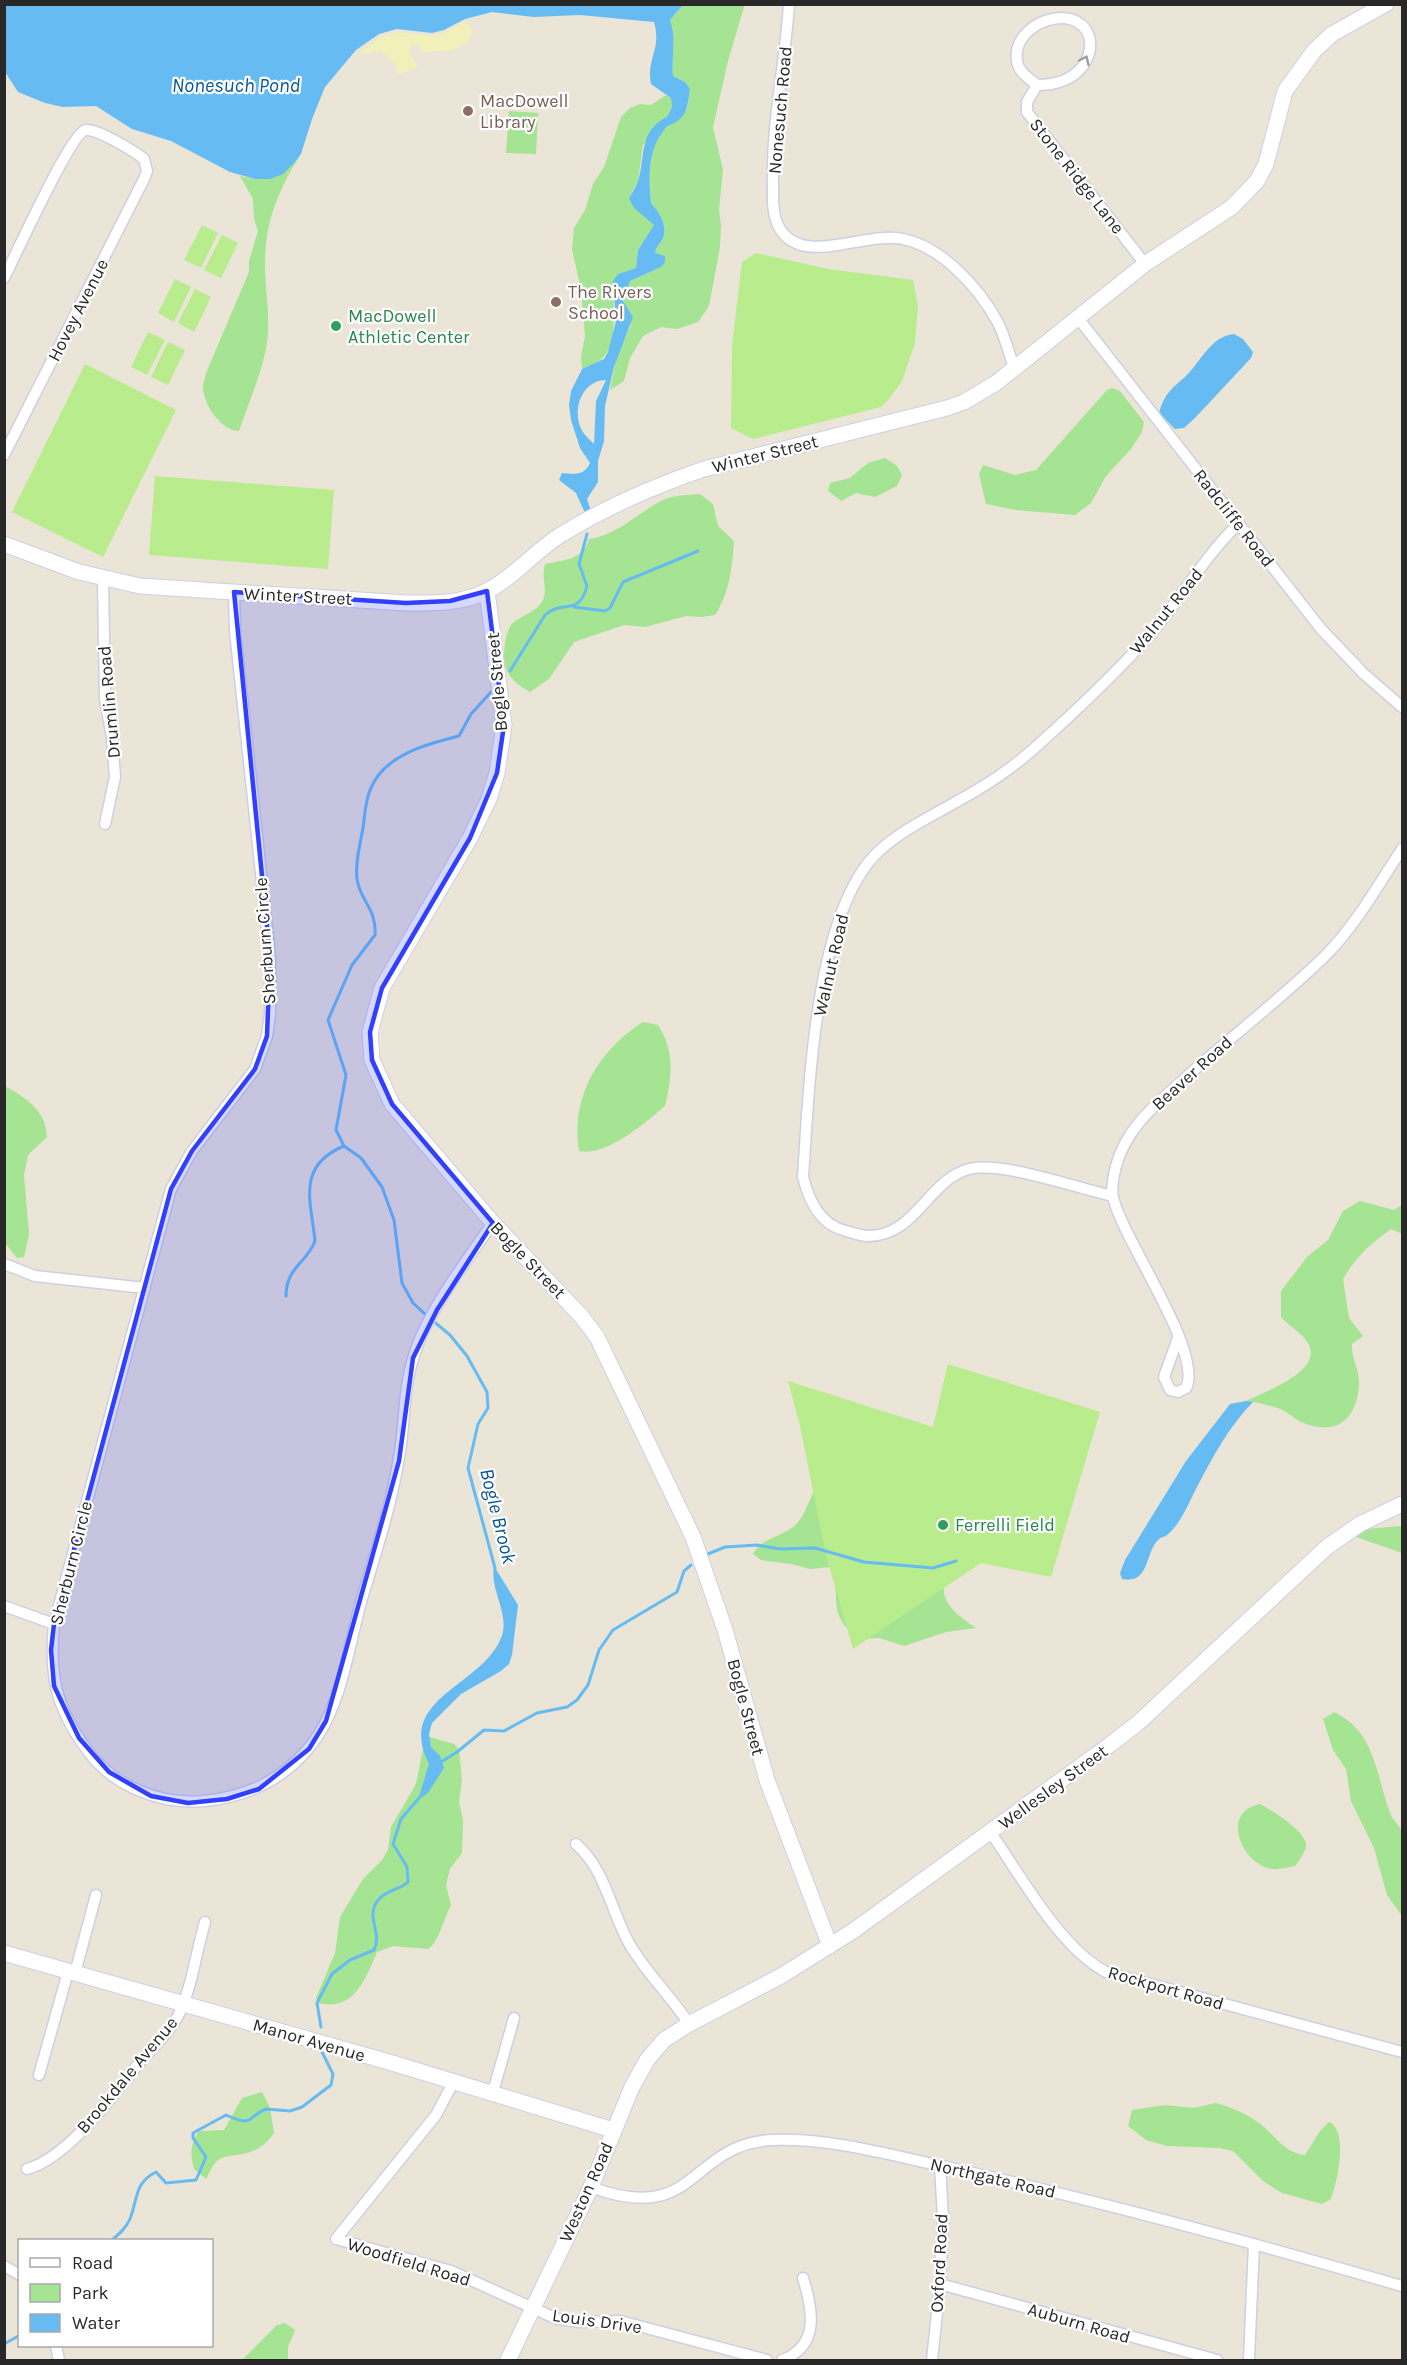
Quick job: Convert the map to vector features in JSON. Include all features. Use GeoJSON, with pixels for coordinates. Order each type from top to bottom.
{"type":"FeatureCollection","features":[{"type":"Feature","properties":{"kind":"street","name":"Nonesuch Road"},"geometry":{"type":"LineString","coordinates":[[789,4],[772,147],[774,210],[781,230],[789,238],[805,247],[817,248],[865,239],[902,238],[928,248],[965,280],[988,308],[1002,332],[1014,368]]}},
{"type":"Feature","properties":{"kind":"street","name":"Winter Street"},"geometry":{"type":"LineString","coordinates":[[4,544],[102,579],[149,587],[406,603],[450,601],[487,591],[561,535],[652,488],[704,469],[946,408],[981,393],[1145,264],[1232,207],[1257,181],[1274,140],[1285,91],[1314,51],[1332,34],[1386,4]]}},
{"type":"Feature","properties":{"kind":"street"},"geometry":{"type":"LineString","coordinates":[[1052,12],[1073,16],[1087,30],[1090,40],[1086,61],[1067,80],[1037,86],[1020,69],[1017,60],[1023,39],[1045,16],[1052,12]]}},
{"type":"Feature","properties":{"kind":"street","name":"Stone Ridge Lane"},"geometry":{"type":"LineString","coordinates":[[1037,86],[1027,102],[1027,112],[1145,264]]}},
{"type":"Feature","properties":{"kind":"street","name":"Hovey Avenue"},"geometry":{"type":"LineString","coordinates":[[4,278],[75,138],[86,130],[98,133],[133,150],[146,164],[144,179],[4,454]]}},
{"type":"Feature","properties":{"kind":"street","name":"Radcliffe Road"},"geometry":{"type":"LineString","coordinates":[[1078,318],[1321,629],[1364,674],[1402,707]]}},
{"type":"Feature","properties":{"kind":"street","name":"Walnut Road"},"geometry":{"type":"LineString","coordinates":[[1113,1196],[997,1168],[969,1169],[945,1182],[913,1217],[898,1228],[869,1236],[837,1229],[820,1216],[808,1197],[803,1177],[817,1026],[832,942],[855,884],[878,851],[916,823],[958,801],[1006,770],[1037,746],[1146,638],[1223,539],[1239,523]]}},
{"type":"Feature","properties":{"kind":"street","name":"Drumlin Road"},"geometry":{"type":"LineString","coordinates":[[102,579],[105,699],[112,738],[115,777],[105,824]]}},
{"type":"Feature","properties":{"kind":"street","name":"Bogle Street"},"geometry":{"type":"LineString","coordinates":[[487,591],[504,725],[497,773],[489,799],[470,838],[382,988],[370,1032],[372,1060],[392,1104],[493,1223],[582,1317],[597,1337],[693,1537],[725,1630],[766,1780],[830,1946]]}},
{"type":"Feature","properties":{"kind":"street","name":"Sherburn Circle"},"geometry":{"type":"LineString","coordinates":[[234,592],[235,631],[270,957],[270,1014],[267,1036],[255,1069],[180,1170],[150,1259],[145,1288],[54,1624],[51,1650],[54,1686],[67,1719],[91,1755],[126,1784],[151,1796],[188,1803],[226,1799],[259,1789],[309,1749],[326,1721],[338,1689],[399,1461],[409,1372],[425,1331],[493,1223]]}},
{"type":"Feature","properties":{"kind":"street","name":"Beaver Road"},"geometry":{"type":"LineString","coordinates":[[1113,1196],[1116,1166],[1126,1141],[1141,1120],[1152,1107],[1224,1044],[1292,988],[1333,948],[1402,849]]}},
{"type":"Feature","properties":{"kind":"street"},"geometry":{"type":"LineString","coordinates":[[1113,1196],[1178,1338]]}},
{"type":"Feature","properties":{"kind":"street"},"geometry":{"type":"LineString","coordinates":[[4,1264],[35,1276],[145,1288]]}},
{"type":"Feature","properties":{"kind":"street","name":"Wellesley Street"},"geometry":{"type":"LineString","coordinates":[[675,2032],[830,1946],[991,1833],[1138,1723],[1327,1547],[1360,1524],[1402,1504]]}},
{"type":"Feature","properties":{"kind":"street"},"geometry":{"type":"LineString","coordinates":[[4,1606],[54,1624]]}},
{"type":"Feature","properties":{"kind":"street","name":"Rockport Road"},"geometry":{"type":"LineString","coordinates":[[991,1833],[1070,1944],[1100,1969],[1131,1980],[1402,2052]]}},
{"type":"Feature","properties":{"kind":"street"},"geometry":{"type":"LineString","coordinates":[[576,1844],[595,1864],[623,1932],[636,1955],[689,2024]]}},
{"type":"Feature","properties":{"kind":"street"},"geometry":{"type":"LineString","coordinates":[[39,2074],[96,1895]]}},
{"type":"Feature","properties":{"kind":"street","name":"Brookdale Avenue"},"geometry":{"type":"LineString","coordinates":[[27,2169],[54,2157],[107,2102],[170,2028],[182,2004],[205,1922]]}},
{"type":"Feature","properties":{"kind":"street","name":"Manor Avenue"},"geometry":{"type":"LineString","coordinates":[[4,1953],[493,2092],[613,2130]]}},
{"type":"Feature","properties":{"kind":"street"},"geometry":{"type":"LineString","coordinates":[[493,2092],[514,2018]]}},
{"type":"Feature","properties":{"kind":"street","name":"Weston Road"},"geometry":{"type":"LineString","coordinates":[[508,2361],[531,2308],[591,2187],[613,2130],[644,2066],[656,2049],[675,2032]]}},
{"type":"Feature","properties":{"kind":"street","name":"Woodfield Road"},"geometry":{"type":"LineString","coordinates":[[454,2081],[436,2115],[336,2239],[451,2271],[531,2308]]}},
{"type":"Feature","properties":{"kind":"street","name":"Northgate Road"},"geometry":{"type":"LineString","coordinates":[[591,2187],[614,2195],[642,2200],[664,2197],[681,2188],[703,2169],[743,2144],[772,2140],[824,2142],[902,2155],[940,2166],[1004,2178],[1201,2228],[1402,2286]]}},
{"type":"Feature","properties":{"kind":"street","name":"Oxford Road"},"geometry":{"type":"LineString","coordinates":[[932,2361],[940,2284],[943,2218],[940,2166]]}},
{"type":"Feature","properties":{"kind":"street"},"geometry":{"type":"LineString","coordinates":[[1249,2361],[1254,2244]]}},
{"type":"Feature","properties":{"kind":"street"},"geometry":{"type":"LineString","coordinates":[[4,2266],[18,2274]]}},
{"type":"Feature","properties":{"kind":"street"},"geometry":{"type":"LineString","coordinates":[[782,2361],[796,2353],[808,2339],[810,2332],[812,2312],[803,2278]]}},
{"type":"Feature","properties":{"kind":"street","name":"Auburn Road"},"geometry":{"type":"LineString","coordinates":[[940,2284],[1217,2361]]}},
{"type":"Feature","properties":{"kind":"street","name":"Louis Drive"},"geometry":{"type":"LineString","coordinates":[[531,2308],[568,2321],[620,2321],[767,2361]]}},
{"type":"Feature","properties":{"kind":"highlighted area"},"geometry":{"type":"Polygon","coordinates":[[[487,591],[504,725],[497,773],[470,838],[382,988],[370,1032],[372,1060],[392,1104],[493,1223],[437,1310],[413,1358],[399,1461],[326,1721],[309,1749],[259,1789],[227,1799],[188,1803],[151,1796],[109,1772],[79,1738],[54,1686],[51,1650],[54,1624],[171,1189],[192,1151],[255,1069],[267,1036],[270,957],[234,592],[406,603],[450,601],[487,591]]]}},
{"type":"Feature","properties":{"kind":"green space"},"geometry":{"type":"Polygon","coordinates":[[[683,5],[744,5],[713,127],[723,170],[719,210],[720,247],[709,306],[698,322],[677,329],[661,327],[643,336],[630,358],[624,381],[610,390],[617,355],[631,325],[623,301],[630,281],[661,267],[655,253],[664,235],[664,225],[651,203],[651,162],[652,151],[660,132],[683,115],[688,104],[690,89],[685,82],[673,76],[673,34],[670,20],[683,5]]]}},
{"type":"Feature","properties":{"kind":"green space"},"geometry":{"type":"Polygon","coordinates":[[[666,95],[671,98],[672,107],[667,117],[643,145],[638,181],[629,198],[654,225],[638,250],[636,268],[618,274],[615,287],[614,329],[606,353],[597,363],[582,369],[581,357],[585,336],[581,290],[572,249],[574,228],[585,210],[593,184],[604,167],[621,117],[630,108],[640,104],[651,105],[666,95]]]}},
{"type":"Feature","properties":{"kind":"green space"},"geometry":{"type":"Polygon","coordinates":[[[509,111],[538,113],[536,154],[506,153],[509,111]]]}},
{"type":"Feature","properties":{"kind":"green space"},"geometry":{"type":"Polygon","coordinates":[[[301,154],[279,195],[270,223],[265,254],[268,319],[266,349],[239,431],[233,430],[220,422],[210,410],[203,388],[206,373],[249,272],[249,261],[258,231],[254,219],[253,199],[240,176],[260,179],[275,177],[287,169],[301,154]]]}},
{"type":"Feature","properties":{"kind":"green space"},"geometry":{"type":"Polygon","coordinates":[[[202,225],[218,233],[201,268],[184,260],[202,225]]]}},
{"type":"Feature","properties":{"kind":"green space"},"geometry":{"type":"Polygon","coordinates":[[[222,235],[238,243],[221,278],[204,270],[222,235]]]}},
{"type":"Feature","properties":{"kind":"green space"},"geometry":{"type":"Polygon","coordinates":[[[756,253],[828,269],[913,280],[918,306],[915,343],[902,381],[881,407],[753,439],[731,428],[732,346],[742,262],[756,253]]]}},
{"type":"Feature","properties":{"kind":"green space"},"geometry":{"type":"Polygon","coordinates":[[[175,279],[191,287],[174,322],[158,313],[175,279]]]}},
{"type":"Feature","properties":{"kind":"green space"},"geometry":{"type":"Polygon","coordinates":[[[195,289],[211,297],[194,332],[178,323],[195,289]]]}},
{"type":"Feature","properties":{"kind":"green space"},"geometry":{"type":"Polygon","coordinates":[[[148,332],[165,340],[147,375],[131,367],[148,332]]]}},
{"type":"Feature","properties":{"kind":"green space"},"geometry":{"type":"Polygon","coordinates":[[[168,342],[185,350],[168,385],[151,377],[168,342]]]}},
{"type":"Feature","properties":{"kind":"green space"},"geometry":{"type":"Polygon","coordinates":[[[85,364],[176,410],[103,557],[12,512],[85,364]]]}},
{"type":"Feature","properties":{"kind":"green space"},"geometry":{"type":"Polygon","coordinates":[[[1112,388],[1120,391],[1144,422],[1142,432],[1131,449],[1106,476],[1091,503],[1075,515],[1016,510],[986,504],[979,474],[983,465],[1015,475],[1036,470],[1107,390],[1112,388]]]}},
{"type":"Feature","properties":{"kind":"green space"},"geometry":{"type":"Polygon","coordinates":[[[885,458],[897,466],[902,475],[897,486],[875,497],[856,493],[841,501],[828,491],[830,483],[850,478],[868,463],[885,458]]]}},
{"type":"Feature","properties":{"kind":"green space"},"geometry":{"type":"Polygon","coordinates":[[[155,476],[334,490],[328,569],[149,555],[155,476]]]}},
{"type":"Feature","properties":{"kind":"green space"},"geometry":{"type":"Polygon","coordinates":[[[700,494],[713,504],[718,526],[734,541],[727,589],[715,615],[686,616],[645,627],[624,625],[574,642],[549,679],[530,692],[517,683],[506,667],[505,644],[513,623],[537,608],[543,600],[545,564],[578,555],[583,551],[589,539],[609,533],[663,500],[676,496],[700,494]]]}},
{"type":"Feature","properties":{"kind":"green space"},"geometry":{"type":"Polygon","coordinates":[[[643,1022],[658,1025],[670,1054],[669,1085],[665,1106],[613,1144],[601,1149],[579,1151],[577,1131],[579,1112],[591,1077],[613,1046],[643,1022]]]}},
{"type":"Feature","properties":{"kind":"green space"},"geometry":{"type":"Polygon","coordinates":[[[5,1086],[27,1100],[39,1112],[47,1137],[28,1155],[24,1175],[29,1234],[24,1257],[17,1258],[5,1243],[5,1086]]]}},
{"type":"Feature","properties":{"kind":"green space"},"geometry":{"type":"Polygon","coordinates":[[[1360,1201],[1394,1210],[1402,1205],[1402,1234],[1391,1229],[1384,1234],[1358,1258],[1343,1279],[1349,1318],[1363,1336],[1352,1344],[1359,1384],[1354,1407],[1349,1416],[1334,1426],[1313,1426],[1301,1422],[1280,1409],[1246,1401],[1290,1379],[1308,1363],[1311,1353],[1308,1343],[1281,1317],[1281,1291],[1307,1257],[1328,1240],[1343,1211],[1360,1201]]]}},
{"type":"Feature","properties":{"kind":"green space","name":"Ferrelli Field"},"geometry":{"type":"Polygon","coordinates":[[[948,1364],[1100,1412],[1051,1577],[981,1563],[853,1649],[826,1555],[800,1426],[788,1381],[933,1427],[948,1364]]]}},
{"type":"Feature","properties":{"kind":"green space"},"geometry":{"type":"Polygon","coordinates":[[[815,1490],[944,1583],[945,1598],[948,1604],[976,1628],[946,1632],[904,1646],[879,1638],[858,1639],[848,1629],[838,1613],[831,1567],[810,1569],[761,1560],[753,1554],[761,1545],[797,1523],[815,1490]]]}},
{"type":"Feature","properties":{"kind":"green space"},"geometry":{"type":"Polygon","coordinates":[[[1402,1526],[1402,1553],[1339,1531],[1402,1526]]]}},
{"type":"Feature","properties":{"kind":"green space"},"geometry":{"type":"Polygon","coordinates":[[[1334,1712],[1348,1720],[1366,1742],[1391,1816],[1402,1832],[1404,1860],[1402,1916],[1387,1895],[1374,1848],[1351,1801],[1346,1769],[1333,1750],[1323,1719],[1334,1712]]]}},
{"type":"Feature","properties":{"kind":"green space"},"geometry":{"type":"Polygon","coordinates":[[[430,1737],[454,1744],[459,1749],[462,1781],[459,1802],[463,1820],[462,1853],[450,1869],[446,1885],[451,1905],[441,1929],[428,1949],[393,1946],[377,1952],[363,1981],[350,1997],[342,2002],[319,2003],[316,1998],[335,1953],[340,1917],[363,1879],[382,1860],[388,1850],[391,1827],[416,1784],[423,1749],[430,1737]]]}},
{"type":"Feature","properties":{"kind":"green space"},"geometry":{"type":"Polygon","coordinates":[[[1260,1804],[1287,1822],[1304,1839],[1305,1851],[1295,1866],[1272,1869],[1261,1865],[1244,1849],[1239,1838],[1240,1817],[1248,1809],[1260,1804]]]}},
{"type":"Feature","properties":{"kind":"green space"},"geometry":{"type":"Polygon","coordinates":[[[262,2092],[270,2108],[274,2133],[266,2142],[250,2152],[221,2159],[206,2179],[194,2169],[192,2159],[192,2145],[199,2131],[224,2130],[242,2098],[262,2092]]]}},
{"type":"Feature","properties":{"kind":"green space"},"geometry":{"type":"Polygon","coordinates":[[[1216,2103],[1239,2111],[1254,2120],[1291,2151],[1298,2154],[1305,2155],[1320,2131],[1329,2122],[1335,2127],[1339,2135],[1340,2158],[1331,2199],[1322,2204],[1282,2193],[1263,2181],[1233,2151],[1219,2148],[1167,2146],[1146,2140],[1128,2126],[1132,2110],[1165,2105],[1193,2108],[1216,2103]]]}},
{"type":"Feature","properties":{"kind":"green space"},"geometry":{"type":"Polygon","coordinates":[[[285,2323],[295,2330],[288,2347],[288,2360],[242,2360],[277,2325],[285,2323]]]}},
{"type":"Feature","properties":{"kind":"sand"},"geometry":{"type":"Polygon","coordinates":[[[465,21],[472,30],[468,42],[453,50],[421,52],[419,44],[411,45],[409,53],[418,67],[399,74],[394,63],[381,50],[358,55],[380,37],[397,32],[430,36],[444,33],[465,21]]]}},
{"type":"Feature","properties":{"kind":"water","name":"Nonesuch Pond"},"geometry":{"type":"Polygon","coordinates":[[[5,5],[683,5],[670,20],[673,34],[673,76],[685,82],[690,89],[688,103],[683,116],[666,127],[658,138],[650,165],[651,203],[664,225],[664,235],[655,253],[665,256],[665,262],[661,267],[630,281],[623,301],[633,317],[614,367],[605,406],[604,441],[598,461],[598,482],[587,499],[591,511],[585,513],[576,493],[559,480],[562,473],[582,472],[590,463],[580,448],[571,420],[569,405],[571,391],[582,369],[604,359],[608,352],[616,321],[613,281],[618,274],[636,268],[638,250],[654,225],[634,208],[629,198],[638,181],[647,137],[651,129],[667,117],[672,107],[671,98],[651,84],[650,67],[656,40],[654,22],[580,15],[534,17],[492,12],[465,19],[444,30],[432,33],[397,29],[379,34],[356,50],[325,87],[301,154],[283,174],[270,179],[255,179],[230,172],[171,141],[132,129],[96,106],[63,107],[45,103],[18,92],[5,72],[5,5]],[[606,380],[591,385],[579,403],[580,426],[594,444],[596,401],[606,380]]]}},
{"type":"Feature","properties":{"kind":"water"},"geometry":{"type":"Polygon","coordinates":[[[1234,334],[1243,339],[1253,352],[1251,358],[1195,418],[1184,428],[1175,429],[1159,413],[1166,396],[1192,370],[1212,344],[1234,334]]]}},
{"type":"Feature","properties":{"kind":"water"},"geometry":{"type":"Polygon","coordinates":[[[1253,1402],[1222,1442],[1176,1525],[1155,1544],[1146,1566],[1138,1577],[1122,1579],[1120,1573],[1125,1560],[1186,1461],[1230,1404],[1253,1402]]]}},
{"type":"Feature","properties":{"kind":"water"},"geometry":{"type":"Polygon","coordinates":[[[494,1566],[518,1605],[512,1655],[509,1664],[501,1671],[461,1694],[432,1723],[429,1734],[431,1747],[440,1756],[444,1768],[428,1793],[418,1800],[429,1764],[422,1742],[423,1723],[432,1708],[445,1695],[491,1655],[501,1638],[503,1620],[494,1584],[494,1566]]]}},
{"type":"Feature","properties":{"kind":"waterway","name":"Bogle Brook"},"geometry":{"type":"LineString","coordinates":[[510,671],[545,615],[552,610],[575,605],[584,595],[587,586],[579,564],[587,534]]}},
{"type":"Feature","properties":{"kind":"waterway"},"geometry":{"type":"LineString","coordinates":[[574,607],[605,611],[610,608],[623,582],[698,551]]}},
{"type":"Feature","properties":{"kind":"waterway","name":"Bogle Brook"},"geometry":{"type":"LineString","coordinates":[[427,1316],[413,1303],[402,1283],[394,1220],[382,1187],[361,1158],[344,1146],[336,1130],[346,1075],[328,1020],[352,965],[375,935],[373,918],[357,879],[357,860],[366,803],[371,788],[386,767],[397,759],[421,747],[459,736],[471,714],[491,692]]}},
{"type":"Feature","properties":{"kind":"waterway"},"geometry":{"type":"LineString","coordinates":[[286,1296],[289,1278],[315,1241],[310,1199],[313,1174],[329,1154],[344,1146]]}},
{"type":"Feature","properties":{"kind":"waterway","name":"Bogle Brook"},"geometry":{"type":"LineString","coordinates":[[432,1320],[450,1335],[467,1356],[487,1392],[488,1408],[478,1424],[468,1468],[495,1568]]}},
{"type":"Feature","properties":{"kind":"waterway"},"geometry":{"type":"LineString","coordinates":[[708,1554],[725,1547],[757,1545],[780,1549],[815,1548],[864,1562],[933,1568],[956,1561]]}},
{"type":"Feature","properties":{"kind":"waterway"},"geometry":{"type":"LineString","coordinates":[[441,1762],[484,1730],[504,1731],[537,1713],[567,1707],[577,1700],[588,1685],[599,1650],[613,1630],[677,1592],[684,1571],[691,1565]]}},
{"type":"Feature","properties":{"kind":"waterway","name":"Bogle Brook"},"geometry":{"type":"LineString","coordinates":[[321,2027],[317,2003],[332,1974],[350,1960],[374,1950],[376,1944],[373,1918],[375,1905],[382,1896],[408,1882],[407,1867],[393,1844],[401,1819],[419,1798]]}},
{"type":"Feature","properties":{"kind":"waterway","name":"Bogle Brook"},"geometry":{"type":"LineString","coordinates":[[113,2239],[128,2222],[140,2186],[149,2176],[156,2172],[166,2183],[196,2180],[206,2157],[193,2138],[193,2133],[226,2115],[246,2121],[266,2109],[290,2111],[302,2107],[331,2085],[333,2074],[322,2052]]}},
{"type":"Feature","properties":{"kind":"waterway","name":"Bogle Brook"},"geometry":{"type":"LineString","coordinates":[[4,2344],[18,2336]]}},
{"type":"Feature","properties":{"kind":"place","name":"MacDowell Library"},"geometry":{"type":"Point","coordinates":[468,111]}},
{"type":"Feature","properties":{"kind":"place","name":"The Rivers School"},"geometry":{"type":"Point","coordinates":[556,302]}},
{"type":"Feature","properties":{"kind":"place","name":"MacDowell Athletic Center"},"geometry":{"type":"Point","coordinates":[336,326]}},
{"type":"Feature","properties":{"kind":"place","name":"Ferrelli Field"},"geometry":{"type":"Point","coordinates":[943,1525]}}]}
